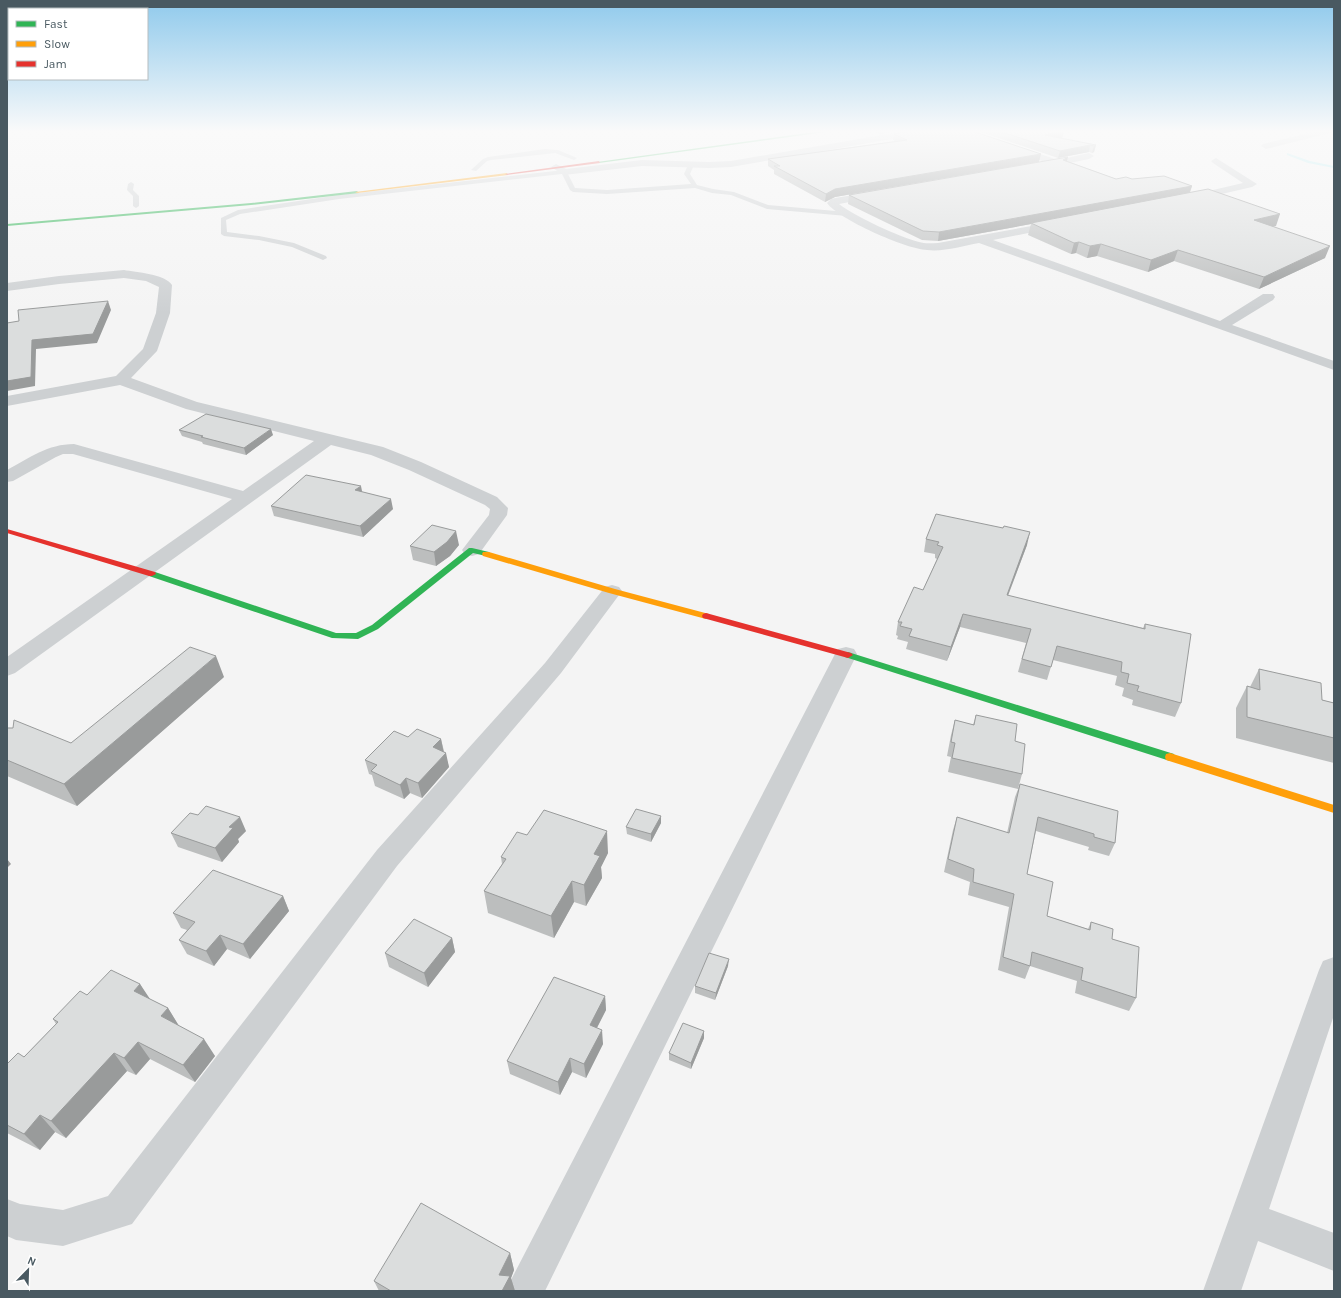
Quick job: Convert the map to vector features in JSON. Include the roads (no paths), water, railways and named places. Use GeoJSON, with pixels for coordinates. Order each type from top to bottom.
{"type":"FeatureCollection","features":[{"type":"Feature","properties":{"kind":"main road"},"geometry":{"type":"LineString","coordinates":[[7,217],[287,192]]}},
{"type":"Feature","properties":{"kind":"main road"},"geometry":{"type":"LineString","coordinates":[[7,225],[251,204],[362,192]]}},
{"type":"Feature","properties":{"kind":"main road"},"geometry":{"type":"LineString","coordinates":[[7,531],[142,571],[335,636],[358,636],[375,627],[472,550],[612,591],[846,654],[1334,809]]}},
{"type":"Feature","properties":{"kind":"street"},"geometry":{"type":"LineString","coordinates":[[889,192],[835,201],[832,203],[847,214],[914,245],[938,247],[1074,221]]}},
{"type":"Feature","properties":{"kind":"street"},"geometry":{"type":"LineString","coordinates":[[1175,202],[1220,192]]}},
{"type":"Feature","properties":{"kind":"street"},"geometry":{"type":"LineString","coordinates":[[981,239],[1334,366]]}},
{"type":"Feature","properties":{"kind":"street"},"geometry":{"type":"LineString","coordinates":[[7,287],[59,280],[124,274],[149,278],[166,285],[164,313],[150,350],[121,380]]}},
{"type":"Feature","properties":{"kind":"street"},"geometry":{"type":"LineString","coordinates":[[1221,326],[1268,298]]}},
{"type":"Feature","properties":{"kind":"street"},"geometry":{"type":"LineString","coordinates":[[7,401],[121,380],[192,406],[377,451],[415,466],[491,501],[499,508],[498,515],[472,550]]}},
{"type":"Feature","properties":{"kind":"street"},"geometry":{"type":"LineString","coordinates":[[7,668],[328,439]]}},
{"type":"Feature","properties":{"kind":"street"},"geometry":{"type":"LineString","coordinates":[[7,477],[50,453],[61,449],[74,449],[245,497]]}},
{"type":"Feature","properties":{"kind":"street"},"geometry":{"type":"LineString","coordinates":[[7,1217],[16,1222],[62,1228],[119,1211],[387,858],[553,668],[612,591]]}},
{"type":"Feature","properties":{"kind":"street"},"geometry":{"type":"LineString","coordinates":[[525,1291],[846,654]]}},
{"type":"Feature","properties":{"kind":"street"},"geometry":{"type":"LineString","coordinates":[[1222,1291],[1334,970]]}},
{"type":"Feature","properties":{"kind":"street"},"geometry":{"type":"LineString","coordinates":[[1248,1219],[1334,1252]]}},
{"type":"Feature","properties":{"kind":"lane"},"geometry":{"type":"LineString","coordinates":[[132,192],[136,196],[136,206]]}},
{"type":"Feature","properties":{"kind":"lane"},"geometry":{"type":"LineString","coordinates":[[323,258],[294,245],[259,238],[224,234],[223,219],[238,212],[396,192]]}},
{"type":"Feature","properties":{"kind":"lane"},"geometry":{"type":"LineString","coordinates":[[582,192],[613,192]]}},
{"type":"Feature","properties":{"kind":"lane"},"geometry":{"type":"LineString","coordinates":[[718,192],[732,193],[767,207],[847,214]]}}]}
